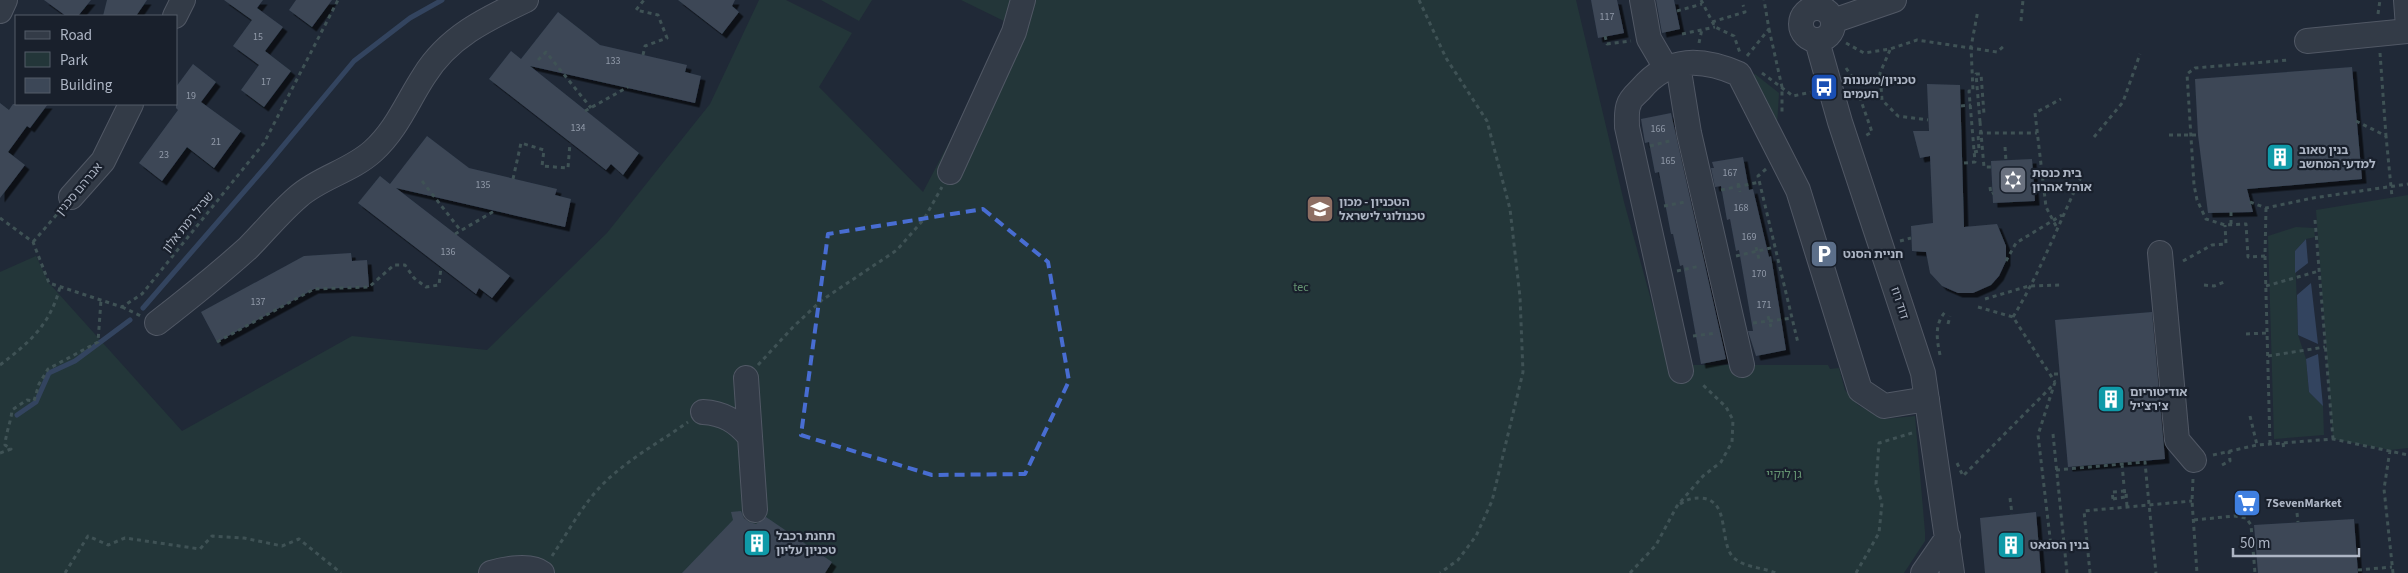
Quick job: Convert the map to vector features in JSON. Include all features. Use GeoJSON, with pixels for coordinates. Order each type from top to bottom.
{"type":"FeatureCollection","features":[{"type":"Feature","properties":{"kind":"street"},"geometry":{"type":"LineString","coordinates":[[0,11],[5,0]]}},
{"type":"Feature","properties":{"kind":"street"},"geometry":{"type":"LineString","coordinates":[[175,15],[183,0]]}},
{"type":"Feature","properties":{"kind":"street"},"geometry":{"type":"LineString","coordinates":[[158,324],[231,263],[299,196],[322,179],[353,165],[376,148],[397,123],[424,76],[443,51],[461,35],[526,0]]}},
{"type":"Feature","properties":{"kind":"street"},"geometry":{"type":"LineString","coordinates":[[950,172],[1014,32],[1023,0]]}},
{"type":"Feature","properties":{"kind":"street"},"geometry":{"type":"LineString","coordinates":[[1642,0],[1649,39],[1672,66],[1690,136],[1742,365]]}},
{"type":"Feature","properties":{"kind":"street"},"geometry":{"type":"LineString","coordinates":[[1829,11],[1834,26],[1830,35],[1817,41],[1807,37],[1801,29],[1804,7],[1829,11],[1894,0]]}},
{"type":"Feature","properties":{"kind":"street"},"geometry":{"type":"LineString","coordinates":[[2406,0],[2408,26]]}},
{"type":"Feature","properties":{"kind":"street"},"geometry":{"type":"LineString","coordinates":[[2307,41],[2378,33],[2408,32]]}},
{"type":"Feature","properties":{"kind":"street","name":"דוד רוז"},"geometry":{"type":"LineString","coordinates":[[1817,41],[1837,113],[1924,374],[1952,573]]}},
{"type":"Feature","properties":{"kind":"street"},"geometry":{"type":"LineString","coordinates":[[1681,370],[1627,127],[1629,103],[1653,75],[1672,66],[1703,63],[1722,66],[1739,74],[1798,190],[1860,390],[1884,406],[1927,399]]}},
{"type":"Feature","properties":{"kind":"street","name":"אברהם סכנין"},"geometry":{"type":"LineString","coordinates":[[71,197],[103,161],[131,105]]}},
{"type":"Feature","properties":{"kind":"street"},"geometry":{"type":"LineString","coordinates":[[2160,252],[2177,440],[2194,460]]}},
{"type":"Feature","properties":{"kind":"street"},"geometry":{"type":"LineString","coordinates":[[746,378],[755,510]]}},
{"type":"Feature","properties":{"kind":"street"},"geometry":{"type":"LineString","coordinates":[[703,412],[713,412],[735,422],[750,436]]}},
{"type":"Feature","properties":{"kind":"street"},"geometry":{"type":"LineString","coordinates":[[1923,573],[1948,537]]}},
{"type":"Feature","properties":{"kind":"street"},"geometry":{"type":"LineString","coordinates":[[491,573],[508,568],[530,569],[542,573]]}},
{"type":"Feature","properties":{"kind":"path","name":"שביל רמת אלון"},"geometry":{"type":"LineString","coordinates":[[33,242],[49,284],[122,307],[142,294],[264,143],[338,0]]}},
{"type":"Feature","properties":{"kind":"path"},"geometry":{"type":"LineString","coordinates":[[643,55],[645,46],[667,38],[658,15],[636,10],[644,0]]}},
{"type":"Feature","properties":{"kind":"path"},"geometry":{"type":"LineString","coordinates":[[1419,0],[1446,58],[1488,121],[1510,209],[1520,298],[1523,372],[1492,501],[1476,536],[1458,560],[1440,573]]}},
{"type":"Feature","properties":{"kind":"path"},"geometry":{"type":"LineString","coordinates":[[1764,0],[1783,98]]}},
{"type":"Feature","properties":{"kind":"path"},"geometry":{"type":"LineString","coordinates":[[2021,21],[2023,0]]}},
{"type":"Feature","properties":{"kind":"path"},"geometry":{"type":"LineString","coordinates":[[1677,11],[1701,2],[1715,27],[1734,36],[1743,61],[1769,30]]}},
{"type":"Feature","properties":{"kind":"path"},"geometry":{"type":"LineString","coordinates":[[1712,22],[1745,12],[1743,5]]}},
{"type":"Feature","properties":{"kind":"path"},"geometry":{"type":"LineString","coordinates":[[1973,91],[1970,47],[1978,10]]}},
{"type":"Feature","properties":{"kind":"path"},"geometry":{"type":"LineString","coordinates":[[1682,34],[1715,27]]}},
{"type":"Feature","properties":{"kind":"path"},"geometry":{"type":"LineString","coordinates":[[2378,33],[2392,197]]}},
{"type":"Feature","properties":{"kind":"path"},"geometry":{"type":"LineString","coordinates":[[1605,36],[1607,44],[1649,39]]}},
{"type":"Feature","properties":{"kind":"path"},"geometry":{"type":"LineString","coordinates":[[1846,44],[1864,52],[1890,50],[1917,40],[1997,52],[2004,46]]}},
{"type":"Feature","properties":{"kind":"path"},"geometry":{"type":"LineString","coordinates":[[1890,50],[1880,73],[1882,100],[1898,116],[1928,120]]}},
{"type":"Feature","properties":{"kind":"path"},"geometry":{"type":"LineString","coordinates":[[538,60],[546,52],[591,108]]}},
{"type":"Feature","properties":{"kind":"path"},"geometry":{"type":"LineString","coordinates":[[2094,137],[2124,102],[2140,54]]}},
{"type":"Feature","properties":{"kind":"path"},"geometry":{"type":"LineString","coordinates":[[2265,256],[2248,257],[2246,224],[2225,225],[2206,219],[2196,200],[2187,74],[2194,68],[2289,60]]}},
{"type":"Feature","properties":{"kind":"path"},"geometry":{"type":"LineString","coordinates":[[1840,61],[1853,78],[1872,132],[1862,138]]}},
{"type":"Feature","properties":{"kind":"path"},"geometry":{"type":"LineString","coordinates":[[1762,73],[1792,96],[1813,92]]}},
{"type":"Feature","properties":{"kind":"path"},"geometry":{"type":"LineString","coordinates":[[1984,114],[1981,74],[1976,74],[1984,167],[1991,167]]}},
{"type":"Feature","properties":{"kind":"path"},"geometry":{"type":"LineString","coordinates":[[585,111],[628,87]]}},
{"type":"Feature","properties":{"kind":"path"},"geometry":{"type":"LineString","coordinates":[[1964,163],[1975,162],[1970,91],[1978,91]]}},
{"type":"Feature","properties":{"kind":"path"},"geometry":{"type":"LineString","coordinates":[[2057,226],[2046,206],[2035,113],[2061,100]]}},
{"type":"Feature","properties":{"kind":"path"},"geometry":{"type":"LineString","coordinates":[[1961,106],[1970,105]]}},
{"type":"Feature","properties":{"kind":"path"},"geometry":{"type":"LineString","coordinates":[[2190,120],[2190,135]]}},
{"type":"Feature","properties":{"kind":"path"},"geometry":{"type":"LineString","coordinates":[[2356,121],[2386,136]]}},
{"type":"Feature","properties":{"kind":"path"},"geometry":{"type":"LineString","coordinates":[[1974,152],[1979,151],[1978,133],[2037,133]]}},
{"type":"Feature","properties":{"kind":"path"},"geometry":{"type":"LineString","coordinates":[[2169,135],[2198,135]]}},
{"type":"Feature","properties":{"kind":"path"},"geometry":{"type":"LineString","coordinates":[[1653,145],[1672,140]]}},
{"type":"Feature","properties":{"kind":"path"},"geometry":{"type":"LineString","coordinates":[[513,179],[521,143],[544,150],[542,166],[568,168],[570,143]]}},
{"type":"Feature","properties":{"kind":"path"},"geometry":{"type":"LineString","coordinates":[[2005,147],[2006,161]]}},
{"type":"Feature","properties":{"kind":"path"},"geometry":{"type":"LineString","coordinates":[[1770,165],[1758,176],[1798,343]]}},
{"type":"Feature","properties":{"kind":"path"},"geometry":{"type":"LineString","coordinates":[[2013,317],[2048,252],[2057,226],[2082,177]]}},
{"type":"Feature","properties":{"kind":"path"},"geometry":{"type":"LineString","coordinates":[[422,181],[460,231]]}},
{"type":"Feature","properties":{"kind":"path"},"geometry":{"type":"LineString","coordinates":[[1728,188],[1739,184],[1760,182]]}},
{"type":"Feature","properties":{"kind":"path"},"geometry":{"type":"LineString","coordinates":[[1739,184],[1740,192]]}},
{"type":"Feature","properties":{"kind":"path"},"geometry":{"type":"LineString","coordinates":[[2250,202],[2266,208],[2313,198],[2408,184]]}},
{"type":"Feature","properties":{"kind":"path"},"geometry":{"type":"LineString","coordinates":[[1990,187],[1992,193]]}},
{"type":"Feature","properties":{"kind":"path","name":"אברהם סכנין"},"geometry":{"type":"LineString","coordinates":[[33,242],[71,197]]}},
{"type":"Feature","properties":{"kind":"path"},"geometry":{"type":"LineString","coordinates":[[1668,205],[1690,201]]}},
{"type":"Feature","properties":{"kind":"path"},"geometry":{"type":"LineString","coordinates":[[2266,208],[2265,256],[2270,444]]}},
{"type":"Feature","properties":{"kind":"path"},"geometry":{"type":"LineString","coordinates":[[455,234],[496,210]]}},
{"type":"Feature","properties":{"kind":"path"},"geometry":{"type":"LineString","coordinates":[[2231,212],[2232,224]]}},
{"type":"Feature","properties":{"kind":"path"},"geometry":{"type":"LineString","coordinates":[[2006,260],[2016,243],[2062,215]]}},
{"type":"Feature","properties":{"kind":"path"},"geometry":{"type":"LineString","coordinates":[[0,218],[33,242]]}},
{"type":"Feature","properties":{"kind":"path"},"geometry":{"type":"LineString","coordinates":[[2314,220],[2333,439]]}},
{"type":"Feature","properties":{"kind":"path"},"geometry":{"type":"LineString","coordinates":[[2183,261],[2212,245],[2226,244],[2225,225]]}},
{"type":"Feature","properties":{"kind":"path"},"geometry":{"type":"LineString","coordinates":[[1896,242],[1911,238]]}},
{"type":"Feature","properties":{"kind":"path"},"geometry":{"type":"LineString","coordinates":[[1744,254],[1757,249],[1775,247]]}},
{"type":"Feature","properties":{"kind":"path"},"geometry":{"type":"LineString","coordinates":[[1757,249],[1759,259]]}},
{"type":"Feature","properties":{"kind":"path"},"geometry":{"type":"LineString","coordinates":[[217,342],[314,290],[369,287],[394,265],[405,265],[414,278],[426,287],[439,285],[441,268]]}},
{"type":"Feature","properties":{"kind":"path"},"geometry":{"type":"LineString","coordinates":[[1685,270],[1706,265]]}},
{"type":"Feature","properties":{"kind":"path"},"geometry":{"type":"LineString","coordinates":[[2266,286],[2319,271]]}},
{"type":"Feature","properties":{"kind":"path"},"geometry":{"type":"LineString","coordinates":[[2204,285],[2214,286],[2224,282]]}},
{"type":"Feature","properties":{"kind":"path"},"geometry":{"type":"LineString","coordinates":[[1985,299],[2029,286],[2060,285]]}},
{"type":"Feature","properties":{"kind":"path"},"geometry":{"type":"LineString","coordinates":[[0,365],[40,330],[55,307],[60,287]]}},
{"type":"Feature","properties":{"kind":"path"},"geometry":{"type":"LineString","coordinates":[[0,453],[11,449],[5,445],[6,433],[12,422],[12,410],[27,400],[34,401],[48,369],[98,342],[101,300]]}},
{"type":"Feature","properties":{"kind":"path"},"geometry":{"type":"LineString","coordinates":[[1978,307],[2013,317],[2055,382]]}},
{"type":"Feature","properties":{"kind":"path"},"geometry":{"type":"LineString","coordinates":[[1940,356],[1937,334],[1940,318],[1945,312]]}},
{"type":"Feature","properties":{"kind":"path"},"geometry":{"type":"LineString","coordinates":[[1768,316],[1771,327]]}},
{"type":"Feature","properties":{"kind":"path"},"geometry":{"type":"LineString","coordinates":[[1948,324],[1950,316]]}},
{"type":"Feature","properties":{"kind":"path"},"geometry":{"type":"LineString","coordinates":[[1759,322],[1792,318]]}},
{"type":"Feature","properties":{"kind":"path"},"geometry":{"type":"LineString","coordinates":[[2246,334],[2267,333]]}},
{"type":"Feature","properties":{"kind":"path"},"geometry":{"type":"LineString","coordinates":[[1688,337],[1706,335]]}},
{"type":"Feature","properties":{"kind":"path"},"geometry":{"type":"LineString","coordinates":[[2268,356],[2325,346]]}},
{"type":"Feature","properties":{"kind":"path"},"geometry":{"type":"LineString","coordinates":[[2054,374],[2060,374]]}},
{"type":"Feature","properties":{"kind":"path"},"geometry":{"type":"LineString","coordinates":[[1955,464],[1957,463],[1963,476],[2055,382]]}},
{"type":"Feature","properties":{"kind":"path"},"geometry":{"type":"LineString","coordinates":[[2055,382],[2038,435],[2051,546],[2064,545]]}},
{"type":"Feature","properties":{"kind":"path"},"geometry":{"type":"LineString","coordinates":[[1630,573],[1656,545],[1677,506],[1688,491],[1721,462],[1732,442],[1733,420],[1726,407],[1702,384]]}},
{"type":"Feature","properties":{"kind":"path"},"geometry":{"type":"LineString","coordinates":[[2250,416],[2256,444]]}},
{"type":"Feature","properties":{"kind":"path"},"geometry":{"type":"LineString","coordinates":[[1856,573],[1879,533],[1882,503],[1876,484],[1879,443],[1912,433]]}},
{"type":"Feature","properties":{"kind":"path"},"geometry":{"type":"LineString","coordinates":[[2053,434],[2067,573]]}},
{"type":"Feature","properties":{"kind":"path"},"geometry":{"type":"LineString","coordinates":[[2194,460],[2256,444],[2333,439],[2408,455]]}},
{"type":"Feature","properties":{"kind":"path"},"geometry":{"type":"LineString","coordinates":[[2283,443],[2284,450]]}},
{"type":"Feature","properties":{"kind":"path"},"geometry":{"type":"LineString","coordinates":[[2390,450],[2384,489],[2393,573]]}},
{"type":"Feature","properties":{"kind":"path"},"geometry":{"type":"LineString","coordinates":[[2222,465],[2230,462],[2229,451]]}},
{"type":"Feature","properties":{"kind":"path"},"geometry":{"type":"LineString","coordinates":[[2056,470],[2145,462],[2156,573]]}},
{"type":"Feature","properties":{"kind":"path"},"geometry":{"type":"LineString","coordinates":[[2122,464],[2124,486],[2124,492],[2125,497],[2113,498],[2112,492],[2119,491],[2126,491],[2127,507]]}},
{"type":"Feature","properties":{"kind":"path"},"geometry":{"type":"LineString","coordinates":[[1688,491],[1690,498]]}},
{"type":"Feature","properties":{"kind":"path"},"geometry":{"type":"LineString","coordinates":[[1677,506],[1690,498],[1709,499],[1719,507],[1727,545],[1733,556],[1744,564],[1776,573]]}},
{"type":"Feature","properties":{"kind":"path"},"geometry":{"type":"LineString","coordinates":[[2010,498],[2012,514]]}},
{"type":"Feature","properties":{"kind":"path"},"geometry":{"type":"LineString","coordinates":[[2090,573],[2084,511],[2192,501],[2197,573]]}},
{"type":"Feature","properties":{"kind":"path"},"geometry":{"type":"LineString","coordinates":[[2297,513],[2298,522]]}},
{"type":"Feature","properties":{"kind":"path"},"geometry":{"type":"LineString","coordinates":[[2194,520],[2234,516],[2246,518],[2251,525],[2255,573]]}},
{"type":"Feature","properties":{"kind":"path"},"geometry":{"type":"LineString","coordinates":[[65,573],[88,536],[108,545],[125,538],[200,549],[212,536],[244,538],[282,546],[299,539],[341,573]]}},
{"type":"Feature","properties":{"kind":"path"},"geometry":{"type":"LineString","coordinates":[[2358,570],[2392,567]]}},
{"type":"Feature","properties":{"kind":"highlighted area"},"geometry":{"type":"Polygon","coordinates":[[[983,209],[1048,262],[1069,381],[1025,474],[932,475],[801,435],[828,234],[983,209]]]}},
{"type":"Feature","properties":{"kind":"green space","name":"tec"},"geometry":{"type":"Polygon","coordinates":[[[759,0],[786,0],[852,33],[819,87],[923,192],[964,114],[1006,22],[961,0],[1576,0],[1624,202],[1669,365],[1828,365],[1830,369],[1839,368],[1845,390],[1858,405],[1884,419],[1915,416],[1925,541],[1904,573],[0,573],[0,272],[36,256],[49,283],[182,431],[352,336],[487,350],[607,233],[710,104],[759,0]]]}},
{"type":"Feature","properties":{"kind":"green space"},"geometry":{"type":"Polygon","coordinates":[[[821,0],[872,0],[859,21],[821,0]]]}},
{"type":"Feature","properties":{"kind":"green space"},"geometry":{"type":"Polygon","coordinates":[[[1755,74],[1779,93],[1776,141],[1748,78],[1755,74]]]}},
{"type":"Feature","properties":{"kind":"green space"},"geometry":{"type":"Polygon","coordinates":[[[2408,195],[2408,448],[2390,450],[2333,439],[2316,210],[2408,195]]]}},
{"type":"Feature","properties":{"kind":"green space"},"geometry":{"type":"Polygon","coordinates":[[[2296,227],[2314,228],[2315,237],[2306,239],[2295,251],[2298,335],[2306,359],[2309,392],[2323,406],[2324,435],[2274,439],[2268,236],[2296,227]]]}},
{"type":"Feature","properties":{"kind":"water"},"geometry":{"type":"Polygon","coordinates":[[[2306,239],[2308,263],[2295,273],[2295,251],[2306,239]]]}},
{"type":"Feature","properties":{"kind":"water"},"geometry":{"type":"Polygon","coordinates":[[[2311,283],[2318,344],[2298,335],[2297,295],[2311,283]]]}},
{"type":"Feature","properties":{"kind":"water"},"geometry":{"type":"Polygon","coordinates":[[[2318,354],[2323,406],[2309,392],[2306,359],[2318,354]]]}},
{"type":"Feature","properties":{"kind":"building"},"geometry":{"type":"Polygon","coordinates":[[[44,0],[91,0],[79,15],[65,15],[44,0]]]}},
{"type":"Feature","properties":{"kind":"building"},"geometry":{"type":"Polygon","coordinates":[[[107,0],[147,0],[137,15],[103,15],[107,0]]]}},
{"type":"Feature","properties":{"kind":"building"},"geometry":{"type":"Polygon","coordinates":[[[224,0],[263,0],[257,8],[283,27],[265,51],[291,71],[264,107],[241,90],[259,65],[233,46],[252,20],[224,0]]]}},
{"type":"Feature","properties":{"kind":"building"},"geometry":{"type":"Polygon","coordinates":[[[296,0],[332,0],[312,27],[289,10],[296,0]]]}},
{"type":"Feature","properties":{"kind":"building"},"geometry":{"type":"Polygon","coordinates":[[[678,0],[735,0],[732,6],[739,12],[722,34],[678,0]]]}},
{"type":"Feature","properties":{"kind":"building"},"geometry":{"type":"Polygon","coordinates":[[[1591,0],[1617,0],[1624,33],[1598,38],[1591,0]]]}},
{"type":"Feature","properties":{"kind":"building"},"geometry":{"type":"Polygon","coordinates":[[[1656,0],[1674,0],[1680,29],[1662,33],[1656,0]]]}},
{"type":"Feature","properties":{"kind":"building"},"geometry":{"type":"Polygon","coordinates":[[[558,12],[600,45],[687,65],[685,72],[701,76],[695,103],[530,66],[639,153],[623,175],[611,164],[606,170],[489,79],[511,51],[521,59],[558,12]]]}},
{"type":"Feature","properties":{"kind":"building"},"geometry":{"type":"Polygon","coordinates":[[[193,64],[216,82],[201,102],[241,131],[214,168],[187,147],[162,181],[139,163],[178,110],[176,105],[178,105],[178,84],[193,64]]]}},
{"type":"Feature","properties":{"kind":"building","name":"בנין טאוב למדעי המחשב"},"geometry":{"type":"Polygon","coordinates":[[[2352,67],[2362,179],[2247,189],[2253,212],[2208,213],[2198,135],[2195,79],[2352,67]]]}},
{"type":"Feature","properties":{"kind":"building"},"geometry":{"type":"Polygon","coordinates":[[[1927,84],[1960,85],[1964,227],[1997,224],[2006,246],[2006,261],[1999,276],[1991,285],[1973,293],[1958,293],[1942,286],[1930,273],[1926,252],[1912,251],[1911,226],[1933,223],[1930,156],[1920,158],[1913,131],[1929,131],[1927,84]]]}},
{"type":"Feature","properties":{"kind":"building"},"geometry":{"type":"Polygon","coordinates":[[[0,103],[9,110],[13,104],[47,105],[30,128],[27,126],[8,152],[25,165],[0,198],[0,103]]]}},
{"type":"Feature","properties":{"kind":"building"},"geometry":{"type":"Polygon","coordinates":[[[1671,113],[1726,359],[1701,364],[1683,265],[1680,266],[1673,234],[1671,234],[1659,172],[1655,173],[1649,142],[1645,143],[1641,119],[1671,113]]]}},
{"type":"Feature","properties":{"kind":"building"},"geometry":{"type":"Polygon","coordinates":[[[427,136],[469,168],[557,189],[555,195],[571,199],[565,227],[396,188],[510,276],[492,298],[479,288],[476,294],[358,203],[380,176],[390,184],[427,136]]]}},
{"type":"Feature","properties":{"kind":"building"},"geometry":{"type":"Polygon","coordinates":[[[1743,157],[1749,190],[1753,189],[1769,257],[1771,256],[1786,350],[1756,356],[1748,331],[1753,331],[1739,250],[1736,251],[1730,219],[1727,220],[1721,186],[1715,187],[1711,168],[1714,168],[1712,162],[1743,157]]]}},
{"type":"Feature","properties":{"kind":"building","name":"בית כנסת אוהל אהרון"},"geometry":{"type":"Polygon","coordinates":[[[2032,159],[2035,201],[1993,203],[1991,161],[2032,159]]]}},
{"type":"Feature","properties":{"kind":"building"},"geometry":{"type":"Polygon","coordinates":[[[351,253],[352,261],[367,260],[369,287],[314,289],[217,342],[201,312],[304,256],[351,253]]]}},
{"type":"Feature","properties":{"kind":"building","name":"אודיטוריום צ'רצ'יל"},"geometry":{"type":"Polygon","coordinates":[[[2152,312],[2165,459],[2068,467],[2055,320],[2152,312]]]}},
{"type":"Feature","properties":{"kind":"building","name":"תחנת רכבל טכניון עליון"},"geometry":{"type":"Polygon","coordinates":[[[741,511],[744,518],[756,524],[766,517],[832,562],[825,573],[682,573],[733,520],[731,512],[741,511]]]}},
{"type":"Feature","properties":{"kind":"building","name":"בנין הסנאט"},"geometry":{"type":"Polygon","coordinates":[[[2036,512],[2041,573],[1985,573],[1980,518],[2036,512]]]}},
{"type":"Feature","properties":{"kind":"building"},"geometry":{"type":"Polygon","coordinates":[[[2354,519],[2358,573],[2258,573],[2254,525],[2354,519]]]}},
{"type":"Feature","properties":{"kind":"waterway"},"geometry":{"type":"LineString","coordinates":[[143,308],[268,164],[354,61],[410,18],[442,0]]}},
{"type":"Feature","properties":{"kind":"waterway"},"geometry":{"type":"LineString","coordinates":[[17,415],[36,402],[49,373],[75,361],[130,320]]}},
{"type":"Feature","properties":{"kind":"place","name":"טכניון/מעונות העמים"},"geometry":{"type":"Point","coordinates":[1824,87]}},
{"type":"Feature","properties":{"kind":"place","name":"בנין טאוב למדעי המחשב"},"geometry":{"type":"Point","coordinates":[2280,157]}},
{"type":"Feature","properties":{"kind":"place","name":"בית כנסת אוהל אהרון"},"geometry":{"type":"Point","coordinates":[2013,180]}},
{"type":"Feature","properties":{"kind":"place","name":"הטכניון - מכון טכנולוגי לישראל"},"geometry":{"type":"Point","coordinates":[1320,209]}},
{"type":"Feature","properties":{"kind":"place","name":"חניית הסנט"},"geometry":{"type":"Point","coordinates":[1824,254]}},
{"type":"Feature","properties":{"kind":"place","name":"אודיטוריום צ'רצ'יל"},"geometry":{"type":"Point","coordinates":[2111,399]}},
{"type":"Feature","properties":{"kind":"place","name":"7SevenMarket"},"geometry":{"type":"Point","coordinates":[2247,503]}},
{"type":"Feature","properties":{"kind":"place","name":"תחנת רכבל טכניון עליון"},"geometry":{"type":"Point","coordinates":[757,543]}},
{"type":"Feature","properties":{"kind":"place","name":"בנין הסנאט"},"geometry":{"type":"Point","coordinates":[2011,545]}},
{"type":"Feature","properties":{"kind":"park label","name":"גן לוקיי"},"geometry":{"type":"Point","coordinates":[1784,474]}}]}
